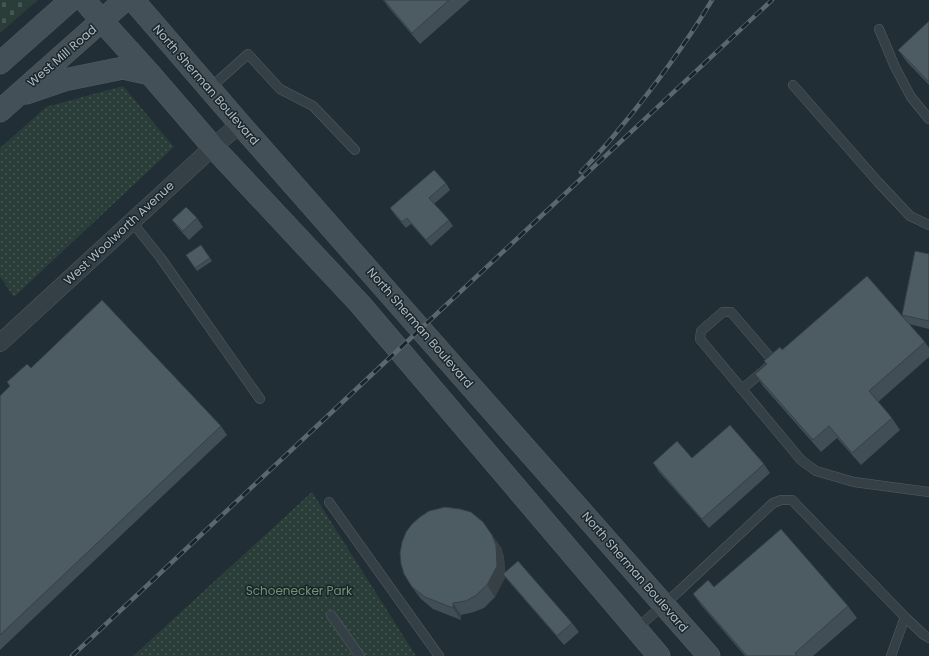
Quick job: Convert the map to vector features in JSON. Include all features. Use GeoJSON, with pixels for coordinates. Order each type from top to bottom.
{"type":"FeatureCollection","features":[{"type":"Feature","properties":{"kind":"main road"},"geometry":{"type":"LineString","coordinates":[[0,63],[71,0]]}},
{"type":"Feature","properties":{"kind":"main road"},"geometry":{"type":"LineString","coordinates":[[84,0],[213,147],[360,304],[659,656]]}},
{"type":"Feature","properties":{"kind":"main road","name":"West Mill Road"},"geometry":{"type":"LineString","coordinates":[[0,111],[125,0]]}},
{"type":"Feature","properties":{"kind":"main road","name":"North Sherman Boulevard"},"geometry":{"type":"LineString","coordinates":[[133,0],[209,89],[709,656]]}},
{"type":"Feature","properties":{"kind":"main road"},"geometry":{"type":"LineString","coordinates":[[17,95],[64,80],[123,68],[150,74]]}},
{"type":"Feature","properties":{"kind":"street","name":"West Woolworth Avenue"},"geometry":{"type":"LineString","coordinates":[[0,343],[213,147],[240,124]]}},
{"type":"Feature","properties":{"kind":"lane"},"geometry":{"type":"LineString","coordinates":[[879,29],[895,67],[911,97],[929,119]]}},
{"type":"Feature","properties":{"kind":"lane"},"geometry":{"type":"LineString","coordinates":[[209,89],[248,54],[280,89],[313,106],[355,150]]}},
{"type":"Feature","properties":{"kind":"lane"},"geometry":{"type":"LineString","coordinates":[[793,85],[878,182],[910,216],[929,226]]}},
{"type":"Feature","properties":{"kind":"lane"},"geometry":{"type":"LineString","coordinates":[[132,222],[160,257],[260,399]]}},
{"type":"Feature","properties":{"kind":"lane"},"geometry":{"type":"LineString","coordinates":[[742,389],[774,362],[732,312],[723,312],[702,331],[700,339],[801,460],[816,471],[854,482],[929,492]]}},
{"type":"Feature","properties":{"kind":"lane"},"geometry":{"type":"LineString","coordinates":[[636,629],[664,605],[773,503],[781,500],[792,500],[905,617],[929,638]]}},
{"type":"Feature","properties":{"kind":"lane"},"geometry":{"type":"LineString","coordinates":[[329,502],[439,656]]}},
{"type":"Feature","properties":{"kind":"lane"},"geometry":{"type":"LineString","coordinates":[[331,615],[360,656]]}},
{"type":"Feature","properties":{"kind":"lane"},"geometry":{"type":"LineString","coordinates":[[891,656],[905,617]]}},
{"type":"Feature","properties":{"kind":"green space"},"geometry":{"type":"Polygon","coordinates":[[[0,0],[38,0],[0,33],[0,0]]]}},
{"type":"Feature","properties":{"kind":"green space"},"geometry":{"type":"Polygon","coordinates":[[[123,86],[174,147],[14,297],[0,277],[0,148],[46,107],[123,86]]]}},
{"type":"Feature","properties":{"kind":"green space","name":"Schoenecker Park"},"geometry":{"type":"Polygon","coordinates":[[[312,492],[416,656],[133,656],[312,492]]]}},
{"type":"Feature","properties":{"kind":"building"},"geometry":{"type":"Polygon","coordinates":[[[384,0],[449,0],[412,33],[384,0]]]}},
{"type":"Feature","properties":{"kind":"building"},"geometry":{"type":"Polygon","coordinates":[[[929,21],[929,82],[898,50],[929,21]]]}},
{"type":"Feature","properties":{"kind":"building"},"geometry":{"type":"Polygon","coordinates":[[[434,170],[446,183],[429,198],[449,220],[426,240],[407,218],[402,222],[390,208],[434,170]]]}},
{"type":"Feature","properties":{"kind":"building"},"geometry":{"type":"Polygon","coordinates":[[[186,207],[197,218],[183,231],[172,220],[186,207]]]}},
{"type":"Feature","properties":{"kind":"building"},"geometry":{"type":"Polygon","coordinates":[[[201,245],[210,258],[195,268],[186,255],[201,245]]]}},
{"type":"Feature","properties":{"kind":"building"},"geometry":{"type":"Polygon","coordinates":[[[915,251],[929,254],[929,321],[902,315],[915,251]]]}},
{"type":"Feature","properties":{"kind":"building"},"geometry":{"type":"Polygon","coordinates":[[[867,276],[925,342],[869,391],[892,418],[852,453],[829,426],[813,440],[755,374],[767,364],[764,361],[780,347],[782,350],[867,276]]]}},
{"type":"Feature","properties":{"kind":"building"},"geometry":{"type":"Polygon","coordinates":[[[102,300],[221,426],[0,635],[0,396],[10,386],[7,382],[27,364],[31,368],[102,300]]]}},
{"type":"Feature","properties":{"kind":"building"},"geometry":{"type":"Polygon","coordinates":[[[730,425],[764,464],[702,519],[653,463],[677,441],[692,458],[730,425]]]}},
{"type":"Feature","properties":{"kind":"building"},"geometry":{"type":"Polygon","coordinates":[[[445,507],[471,512],[483,522],[492,535],[496,545],[497,566],[487,585],[475,596],[466,601],[453,603],[453,608],[425,597],[412,587],[404,574],[400,553],[406,532],[412,524],[429,511],[445,507]]]}},
{"type":"Feature","properties":{"kind":"building"},"geometry":{"type":"Polygon","coordinates":[[[781,529],[848,606],[795,653],[797,656],[747,656],[693,594],[708,580],[714,587],[781,529]]]}},
{"type":"Feature","properties":{"kind":"building"},"geometry":{"type":"Polygon","coordinates":[[[518,561],[572,623],[557,636],[503,574],[518,561]]]}},
{"type":"Feature","properties":{"kind":"railway"},"geometry":{"type":"LineString","coordinates":[[581,172],[612,138],[654,85],[679,52],[712,0]]}},
{"type":"Feature","properties":{"kind":"railway"},"geometry":{"type":"LineString","coordinates":[[72,656],[772,0]]}}]}
